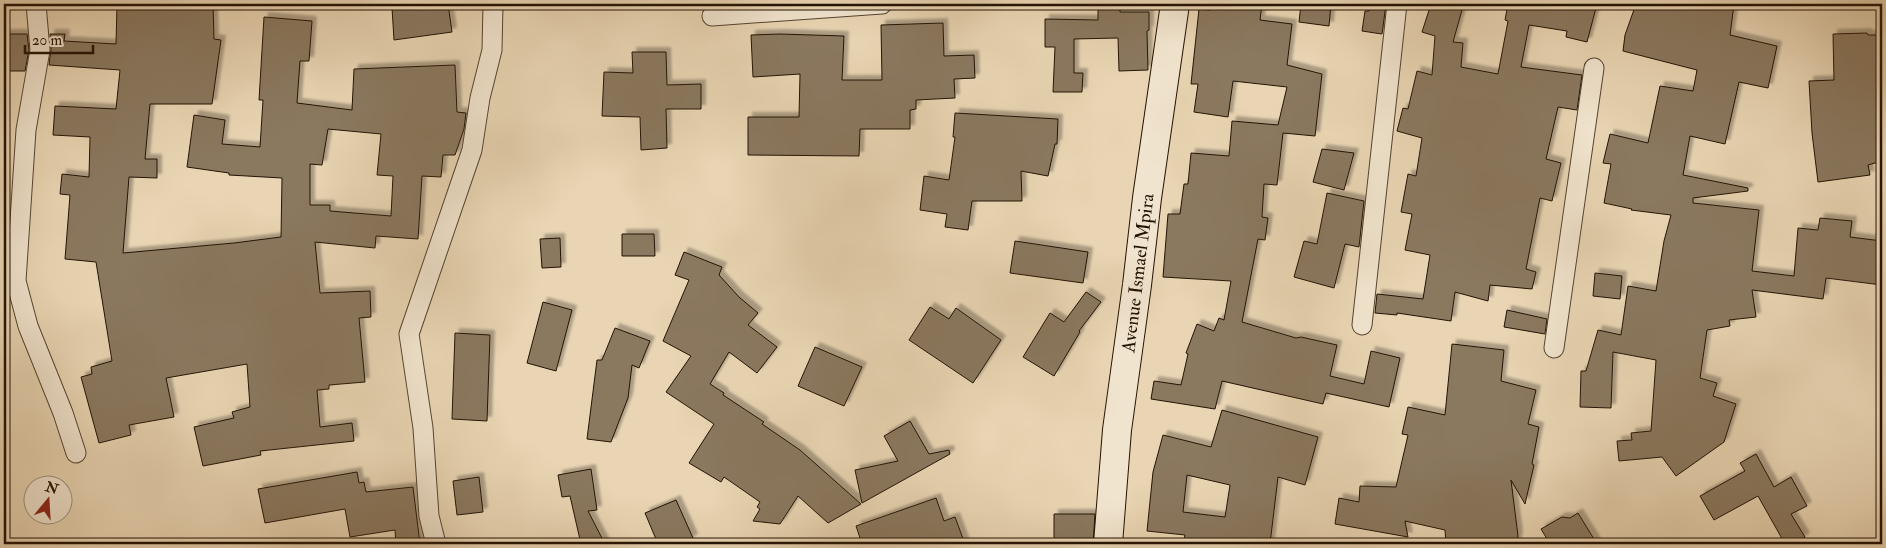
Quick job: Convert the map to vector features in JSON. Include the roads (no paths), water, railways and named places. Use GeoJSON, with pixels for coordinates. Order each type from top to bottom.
{"type":"FeatureCollection","features":[{"type":"Feature","properties":{"kind":"main road","name":"Avenue Ismael Mpira"},"geometry":{"type":"LineString","coordinates":[[1108,544],[1117,430],[1138,285],[1147,198],[1175,4]]}},
{"type":"Feature","properties":{"kind":"street"},"geometry":{"type":"LineString","coordinates":[[36,4],[40,50],[26,130],[16,280],[28,326],[63,413],[76,453]]}},
{"type":"Feature","properties":{"kind":"street"},"geometry":{"type":"LineString","coordinates":[[436,544],[429,516],[423,428],[409,334],[472,150],[480,98],[492,50],[493,4]]}},
{"type":"Feature","properties":{"kind":"street"},"geometry":{"type":"LineString","coordinates":[[712,16],[882,4]]}},
{"type":"Feature","properties":{"kind":"street"},"geometry":{"type":"LineString","coordinates":[[1362,325],[1397,4]]}},
{"type":"Feature","properties":{"kind":"street"},"geometry":{"type":"LineString","coordinates":[[1554,348],[1594,68]]}}]}
